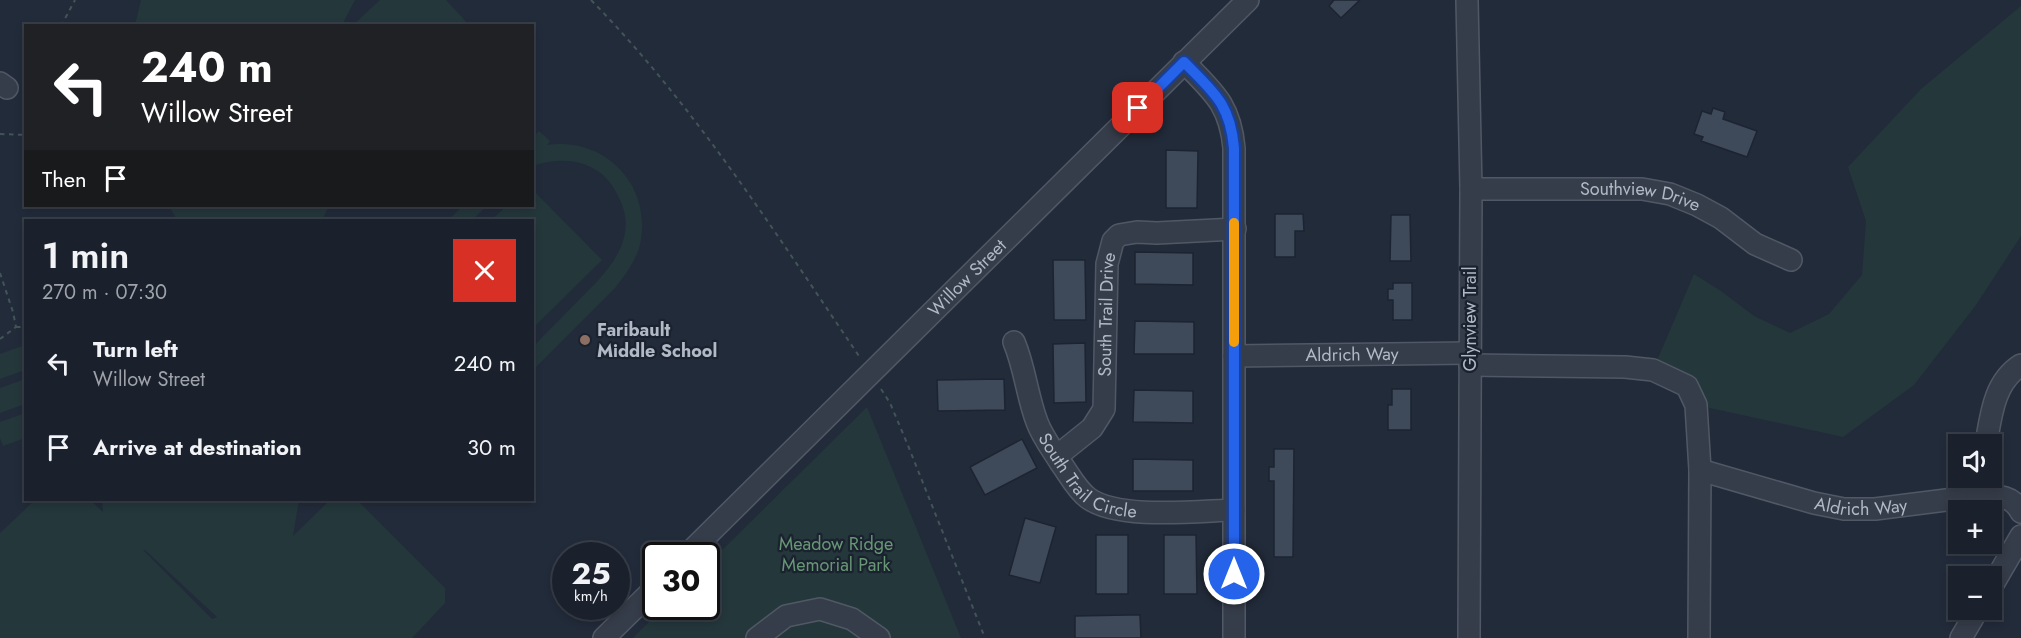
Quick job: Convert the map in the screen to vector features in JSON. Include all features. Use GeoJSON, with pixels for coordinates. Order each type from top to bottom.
{"type":"FeatureCollection","features":[{"type":"Feature","properties":{"kind":"street","name":"Willow Street"},"geometry":{"type":"LineString","coordinates":[[700,542],[1248,0]]}},
{"type":"Feature","properties":{"kind":"street","name":"Glynview Trail"},"geometry":{"type":"LineString","coordinates":[[1467,0],[1471,189],[1469,638]]}},
{"type":"Feature","properties":{"kind":"street"},"geometry":{"type":"LineString","coordinates":[[1184,62],[1220,99],[1228,115],[1234,148],[1234,638]]}},
{"type":"Feature","properties":{"kind":"street","name":"Southview Drive"},"geometry":{"type":"LineString","coordinates":[[1471,189],[1642,189],[1670,195],[1697,205],[1721,218],[1755,244],[1791,260]]}},
{"type":"Feature","properties":{"kind":"street","name":"South Trail Drive"},"geometry":{"type":"LineString","coordinates":[[1057,456],[1092,428],[1104,409],[1107,264],[1113,241],[1119,235],[1137,232],[1234,230]]}},
{"type":"Feature","properties":{"kind":"street","name":"South Trail Circle"},"geometry":{"type":"LineString","coordinates":[[1014,342],[1024,366],[1029,400],[1038,426],[1080,491],[1089,499],[1110,508],[1158,513],[1234,510]]}},
{"type":"Feature","properties":{"kind":"street","name":"Aldrich Way"},"geometry":{"type":"LineString","coordinates":[[1234,356],[1470,359],[1624,367],[1653,370],[1687,386],[1696,405],[1700,470],[1699,638]]}},
{"type":"Feature","properties":{"kind":"street"},"geometry":{"type":"LineString","coordinates":[[1988,434],[1995,397],[2004,380],[2021,365]]}},
{"type":"Feature","properties":{"kind":"street","name":"Aldrich Way"},"geometry":{"type":"LineString","coordinates":[[1700,470],[1814,503],[1844,508],[1875,509],[1970,488]]}},
{"type":"Feature","properties":{"kind":"street","name":"Aldrich Way"},"geometry":{"type":"LineString","coordinates":[[1984,488],[2013,501],[2021,512]]}},
{"type":"Feature","properties":{"kind":"street"},"geometry":{"type":"LineString","coordinates":[[2002,569],[2021,536]]}},
{"type":"Feature","properties":{"kind":"street"},"geometry":{"type":"LineString","coordinates":[[604,638],[642,601]]}},
{"type":"Feature","properties":{"kind":"street"},"geometry":{"type":"LineString","coordinates":[[757,638],[786,616],[820,609],[852,619],[879,638]]}},
{"type":"Feature","properties":{"kind":"street"},"geometry":{"type":"LineString","coordinates":[[1961,638],[1972,620]]}},
{"type":"Feature","properties":{"kind":"path"},"geometry":{"type":"LineString","coordinates":[[62,24],[75,0]]}},
{"type":"Feature","properties":{"kind":"path"},"geometry":{"type":"LineString","coordinates":[[591,0],[619,28],[729,167],[890,403],[985,638]]}},
{"type":"Feature","properties":{"kind":"path"},"geometry":{"type":"LineString","coordinates":[[0,135],[24,135]]}},
{"type":"Feature","properties":{"kind":"path"},"geometry":{"type":"LineString","coordinates":[[0,273],[16,327]]}},
{"type":"Feature","properties":{"kind":"path"},"geometry":{"type":"LineString","coordinates":[[0,339],[16,327],[24,327]]}},
{"type":"Feature","properties":{"kind":"green space"},"geometry":{"type":"Polygon","coordinates":[[[141,0],[355,0],[343,24],[135,24],[141,0]]]}},
{"type":"Feature","properties":{"kind":"green space"},"geometry":{"type":"Polygon","coordinates":[[[380,0],[446,0],[468,24],[354,24],[380,0]]]}},
{"type":"Feature","properties":{"kind":"green space"},"geometry":{"type":"Polygon","coordinates":[[[2021,6],[2021,236],[1976,305],[1914,385],[1843,437],[1696,405],[1653,370],[1694,274],[1754,316],[1790,333],[1829,314],[1862,275],[1866,221],[1848,167],[1921,89],[2021,6]]]}},
{"type":"Feature","properties":{"kind":"green space"},"geometry":{"type":"Polygon","coordinates":[[[539,131],[550,141],[547,145],[567,144],[587,148],[604,156],[630,182],[638,200],[642,219],[639,247],[623,277],[615,288],[534,369],[534,346],[588,291],[616,257],[625,231],[625,217],[621,202],[613,187],[595,169],[569,161],[534,166],[534,136],[539,131]]]}},
{"type":"Feature","properties":{"kind":"green space"},"geometry":{"type":"Polygon","coordinates":[[[534,191],[602,260],[534,327],[534,219],[492,219],[506,207],[534,207],[534,191]]]}},
{"type":"Feature","properties":{"kind":"green space"},"geometry":{"type":"Polygon","coordinates":[[[170,207],[328,207],[322,219],[176,219],[170,207]]]}},
{"type":"Feature","properties":{"kind":"green space"},"geometry":{"type":"Polygon","coordinates":[[[462,207],[486,207],[473,219],[449,219],[462,207]]]}},
{"type":"Feature","properties":{"kind":"green space"},"geometry":{"type":"Polygon","coordinates":[[[22,346],[24,370],[0,379],[0,354],[22,346]]]}},
{"type":"Feature","properties":{"kind":"green space"},"geometry":{"type":"Polygon","coordinates":[[[24,379],[24,404],[0,413],[0,388],[24,379]]]}},
{"type":"Feature","properties":{"kind":"green space","name":"Meadow Ridge Memorial Park"},"geometry":{"type":"Polygon","coordinates":[[[867,407],[961,638],[633,638],[651,620],[720,620],[720,552],[867,407]]]}},
{"type":"Feature","properties":{"kind":"green space"},"geometry":{"type":"Polygon","coordinates":[[[24,413],[24,438],[3,446],[0,438],[0,422],[24,413]]]}},
{"type":"Feature","properties":{"kind":"green space"},"geometry":{"type":"Polygon","coordinates":[[[34,501],[91,501],[103,512],[102,501],[299,501],[293,536],[329,501],[358,501],[445,588],[445,603],[412,638],[0,638],[0,533],[34,501]],[[143,550],[212,619],[217,617],[145,550],[143,550]]]}},
{"type":"Feature","properties":{"kind":"building"},"geometry":{"type":"Polygon","coordinates":[[[1334,0],[1360,0],[1341,18],[1329,6],[1334,0]]]}},
{"type":"Feature","properties":{"kind":"building"},"geometry":{"type":"Polygon","coordinates":[[[1713,108],[1725,112],[1723,119],[1757,131],[1747,157],[1701,141],[1703,137],[1694,134],[1702,111],[1711,114],[1713,108]]]}},
{"type":"Feature","properties":{"kind":"building"},"geometry":{"type":"Polygon","coordinates":[[[1166,150],[1198,151],[1197,208],[1166,208],[1166,150]]]}},
{"type":"Feature","properties":{"kind":"building"},"geometry":{"type":"Polygon","coordinates":[[[1275,214],[1303,214],[1304,231],[1295,231],[1295,257],[1275,257],[1275,214]]]}},
{"type":"Feature","properties":{"kind":"building"},"geometry":{"type":"Polygon","coordinates":[[[1391,215],[1410,215],[1411,261],[1390,261],[1391,215]]]}},
{"type":"Feature","properties":{"kind":"building"},"geometry":{"type":"Polygon","coordinates":[[[1135,252],[1193,253],[1193,285],[1135,284],[1135,252]]]}},
{"type":"Feature","properties":{"kind":"building"},"geometry":{"type":"Polygon","coordinates":[[[1053,260],[1085,260],[1086,320],[1054,320],[1053,260]]]}},
{"type":"Feature","properties":{"kind":"building"},"geometry":{"type":"Polygon","coordinates":[[[1393,283],[1412,283],[1412,320],[1393,320],[1393,300],[1388,300],[1388,289],[1393,289],[1393,283]]]}},
{"type":"Feature","properties":{"kind":"building"},"geometry":{"type":"Polygon","coordinates":[[[1135,321],[1194,322],[1194,354],[1134,354],[1135,321]]]}},
{"type":"Feature","properties":{"kind":"building"},"geometry":{"type":"Polygon","coordinates":[[[1085,343],[1086,402],[1054,403],[1053,344],[1085,343]]]}},
{"type":"Feature","properties":{"kind":"building"},"geometry":{"type":"Polygon","coordinates":[[[1004,379],[1005,410],[938,411],[937,380],[1004,379]]]}},
{"type":"Feature","properties":{"kind":"building"},"geometry":{"type":"Polygon","coordinates":[[[1392,389],[1411,389],[1411,430],[1388,430],[1388,405],[1392,405],[1392,389]]]}},
{"type":"Feature","properties":{"kind":"building"},"geometry":{"type":"Polygon","coordinates":[[[1134,390],[1193,391],[1193,423],[1133,422],[1134,390]]]}},
{"type":"Feature","properties":{"kind":"building"},"geometry":{"type":"Polygon","coordinates":[[[1022,439],[1037,468],[985,495],[970,467],[1022,439]]]}},
{"type":"Feature","properties":{"kind":"building"},"geometry":{"type":"Polygon","coordinates":[[[1274,449],[1294,449],[1293,557],[1274,557],[1274,481],[1269,481],[1269,467],[1274,467],[1274,449]]]}},
{"type":"Feature","properties":{"kind":"building"},"geometry":{"type":"Polygon","coordinates":[[[1133,459],[1193,460],[1193,491],[1133,491],[1133,459]]]}},
{"type":"Feature","properties":{"kind":"building"},"geometry":{"type":"Polygon","coordinates":[[[1025,518],[1056,527],[1040,583],[1009,575],[1025,518]]]}},
{"type":"Feature","properties":{"kind":"building"},"geometry":{"type":"Polygon","coordinates":[[[1096,535],[1128,535],[1128,594],[1096,594],[1096,535]]]}},
{"type":"Feature","properties":{"kind":"building"},"geometry":{"type":"Polygon","coordinates":[[[1164,535],[1196,535],[1197,594],[1164,594],[1164,535]]]}},
{"type":"Feature","properties":{"kind":"building"},"geometry":{"type":"Polygon","coordinates":[[[1140,615],[1141,638],[1075,638],[1075,616],[1140,615]]]}},
{"type":"Feature","properties":{"kind":"slow traffic"},"geometry":{"type":"LineString","coordinates":[[1234,223],[1234,342]]}},
{"type":"Feature","properties":{"kind":"place","name":"Faribault Middle School"},"geometry":{"type":"Point","coordinates":[585,340]}},
{"type":"Feature","properties":{"kind":"route"},"geometry":{"type":"LineString","coordinates":[[1138,108],[1184,62],[1220,99],[1233,131],[1234,574]]}}]}
